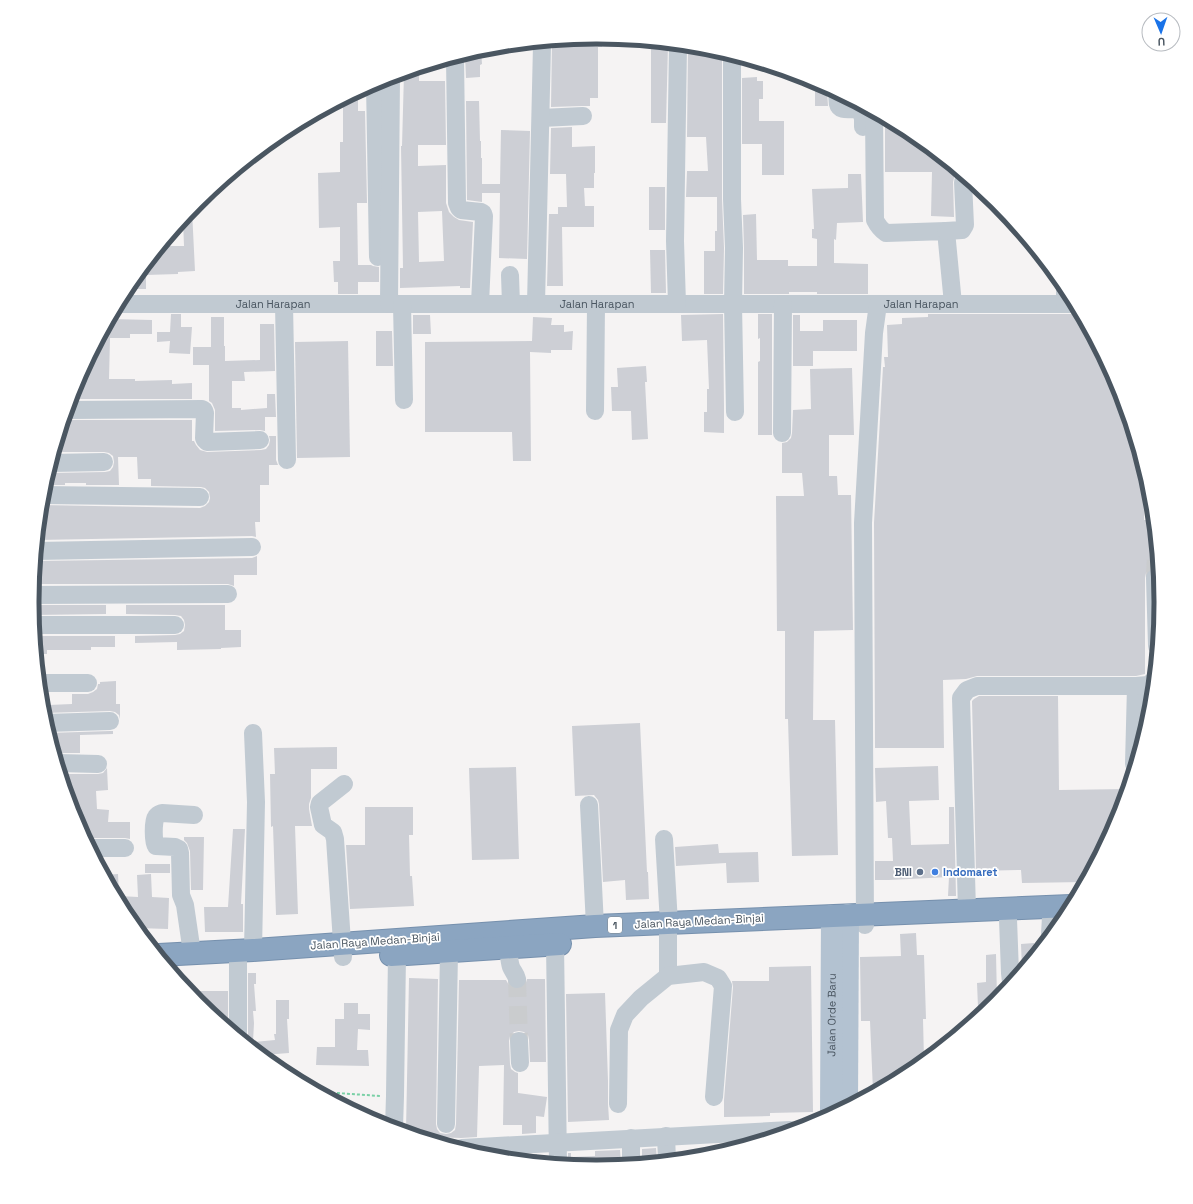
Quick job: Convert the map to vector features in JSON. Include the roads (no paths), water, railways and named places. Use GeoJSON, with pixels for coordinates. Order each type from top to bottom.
{"type":"FeatureCollection","features":[{"type":"Feature","properties":{"kind":"highway","name":"Jalan Raya Medan-Binjai"},"geometry":{"type":"LineString","coordinates":[[848,921],[967,910],[1064,906]]}},
{"type":"Feature","properties":{"kind":"highway","name":"Jalan Raya Medan-Binjai"},"geometry":{"type":"LineString","coordinates":[[174,966],[234,957],[342,950],[595,926],[668,928],[848,921],[1008,919],[1052,923]]}},
{"type":"Feature","properties":{"kind":"highway","name":"Jalan Raya Medan-Binjai"},"geometry":{"type":"LineString","coordinates":[[342,950],[397,955],[449,952],[555,944],[668,928]]}},
{"type":"Feature","properties":{"kind":"highway","name":"Jalan Raya Medan-Binjai"},"geometry":{"type":"LineString","coordinates":[[165,955],[192,953],[234,957]]}},
{"type":"Feature","properties":{"kind":"main road","name":"Jalan Orde Baru"},"geometry":{"type":"LineString","coordinates":[[847,1100],[848,921]]}},
{"type":"Feature","properties":{"kind":"main road","name":"Jalan Orde Baru"},"geometry":{"type":"LineString","coordinates":[[832,1107],[848,921]]}},
{"type":"Feature","properties":{"kind":"street"},"geometry":{"type":"LineString","coordinates":[[536,304],[542,48]]}},
{"type":"Feature","properties":{"kind":"street"},"geometry":{"type":"LineString","coordinates":[[677,304],[675,241],[678,50]]}},
{"type":"Feature","properties":{"kind":"street"},"geometry":{"type":"LineString","coordinates":[[732,61],[735,412]]}},
{"type":"Feature","properties":{"kind":"street"},"geometry":{"type":"LineString","coordinates":[[455,62],[457,203],[461,210],[481,212],[484,216],[480,304]]}},
{"type":"Feature","properties":{"kind":"street"},"geometry":{"type":"LineString","coordinates":[[383,122],[390,84]]}},
{"type":"Feature","properties":{"kind":"street"},"geometry":{"type":"LineString","coordinates":[[376,90],[383,122],[390,262],[396,304],[404,400]]}},
{"type":"Feature","properties":{"kind":"street"},"geometry":{"type":"LineString","coordinates":[[838,100],[839,107],[843,109],[855,108]]}},
{"type":"Feature","properties":{"kind":"street"},"geometry":{"type":"LineString","coordinates":[[860,111],[863,118],[868,120],[875,220],[880,230],[886,233],[962,230],[965,225],[963,182]]}},
{"type":"Feature","properties":{"kind":"street"},"geometry":{"type":"LineString","coordinates":[[541,118],[583,116]]}},
{"type":"Feature","properties":{"kind":"street"},"geometry":{"type":"LineString","coordinates":[[946,231],[952,304]]}},
{"type":"Feature","properties":{"kind":"street"},"geometry":{"type":"LineString","coordinates":[[510,275],[510,304]]}},
{"type":"Feature","properties":{"kind":"street","name":"Jalan Harapan"},"geometry":{"type":"LineString","coordinates":[[126,304],[952,304],[1064,299]]}},
{"type":"Feature","properties":{"kind":"street"},"geometry":{"type":"LineString","coordinates":[[284,304],[287,460]]}},
{"type":"Feature","properties":{"kind":"street"},"geometry":{"type":"LineString","coordinates":[[594,411],[596,304]]}},
{"type":"Feature","properties":{"kind":"street"},"geometry":{"type":"LineString","coordinates":[[782,432],[783,304]]}},
{"type":"Feature","properties":{"kind":"street"},"geometry":{"type":"LineString","coordinates":[[848,921],[863,522],[874,332],[878,304]]}},
{"type":"Feature","properties":{"kind":"street"},"geometry":{"type":"LineString","coordinates":[[874,332],[905,304]]}},
{"type":"Feature","properties":{"kind":"street"},"geometry":{"type":"LineString","coordinates":[[74,410],[202,409],[205,413],[204,438],[207,442],[260,440]]}},
{"type":"Feature","properties":{"kind":"street"},"geometry":{"type":"LineString","coordinates":[[57,463],[104,462]]}},
{"type":"Feature","properties":{"kind":"street"},"geometry":{"type":"LineString","coordinates":[[50,495],[200,496]]}},
{"type":"Feature","properties":{"kind":"street"},"geometry":{"type":"LineString","coordinates":[[42,552],[252,547]]}},
{"type":"Feature","properties":{"kind":"street"},"geometry":{"type":"LineString","coordinates":[[39,595],[228,594]]}},
{"type":"Feature","properties":{"kind":"street"},"geometry":{"type":"LineString","coordinates":[[40,625],[175,626]]}},
{"type":"Feature","properties":{"kind":"street"},"geometry":{"type":"LineString","coordinates":[[45,683],[88,683]]}},
{"type":"Feature","properties":{"kind":"street"},"geometry":{"type":"LineString","coordinates":[[967,910],[961,698],[967,690],[977,686],[1147,685]]}},
{"type":"Feature","properties":{"kind":"street"},"geometry":{"type":"LineString","coordinates":[[1134,748],[1136,686]]}},
{"type":"Feature","properties":{"kind":"street"},"geometry":{"type":"LineString","coordinates":[[53,723],[110,721]]}},
{"type":"Feature","properties":{"kind":"street"},"geometry":{"type":"LineString","coordinates":[[238,1028],[234,957],[256,802],[253,733]]}},
{"type":"Feature","properties":{"kind":"street"},"geometry":{"type":"LineString","coordinates":[[63,763],[98,764]]}},
{"type":"Feature","properties":{"kind":"street"},"geometry":{"type":"LineString","coordinates":[[342,950],[335,839],[333,832],[323,825],[319,807],[320,803],[344,784]]}},
{"type":"Feature","properties":{"kind":"street"},"geometry":{"type":"LineString","coordinates":[[588,805],[595,926]]}},
{"type":"Feature","properties":{"kind":"street"},"geometry":{"type":"LineString","coordinates":[[192,953],[185,905],[182,895],[179,849],[175,847],[156,846],[154,845],[154,841],[155,818],[158,814],[194,815]]}},
{"type":"Feature","properties":{"kind":"street"},"geometry":{"type":"LineString","coordinates":[[664,839],[668,928],[668,976]]}},
{"type":"Feature","properties":{"kind":"street"},"geometry":{"type":"LineString","coordinates":[[96,848],[125,848]]}},
{"type":"Feature","properties":{"kind":"street"},"geometry":{"type":"LineString","coordinates":[[1008,919],[1010,976]]}},
{"type":"Feature","properties":{"kind":"street"},"geometry":{"type":"LineString","coordinates":[[555,944],[558,1158]]}},
{"type":"Feature","properties":{"kind":"street"},"geometry":{"type":"LineString","coordinates":[[508,948],[510,964],[512,970],[516,974],[517,979]]}},
{"type":"Feature","properties":{"kind":"street"},"geometry":{"type":"LineString","coordinates":[[446,1124],[449,952]]}},
{"type":"Feature","properties":{"kind":"street"},"geometry":{"type":"LineString","coordinates":[[394,1121],[397,955]]}},
{"type":"Feature","properties":{"kind":"street"},"geometry":{"type":"LineString","coordinates":[[618,1104],[619,1030],[625,1015],[641,998],[668,976],[704,972],[718,978],[723,986],[714,1097]]}},
{"type":"Feature","properties":{"kind":"street"},"geometry":{"type":"LineString","coordinates":[[519,1041],[520,1063]]}},
{"type":"Feature","properties":{"kind":"street"},"geometry":{"type":"LineString","coordinates":[[479,1147],[666,1136],[763,1134]]}},
{"type":"Feature","properties":{"kind":"street"},"geometry":{"type":"LineString","coordinates":[[666,1136],[667,1155]]}},
{"type":"Feature","properties":{"kind":"street"},"geometry":{"type":"LineString","coordinates":[[631,1138],[631,1158]]}},
{"type":"Feature","properties":{"kind":"tunnel"},"geometry":{"type":"LineString","coordinates":[[517,979],[519,1041]]}},
{"type":"Feature","properties":{"kind":"place","name":"BNI"},"geometry":{"type":"Point","coordinates":[920,872]}},
{"type":"Feature","properties":{"kind":"place","name":"Indomaret"},"geometry":{"type":"Point","coordinates":[935,872]}}]}
